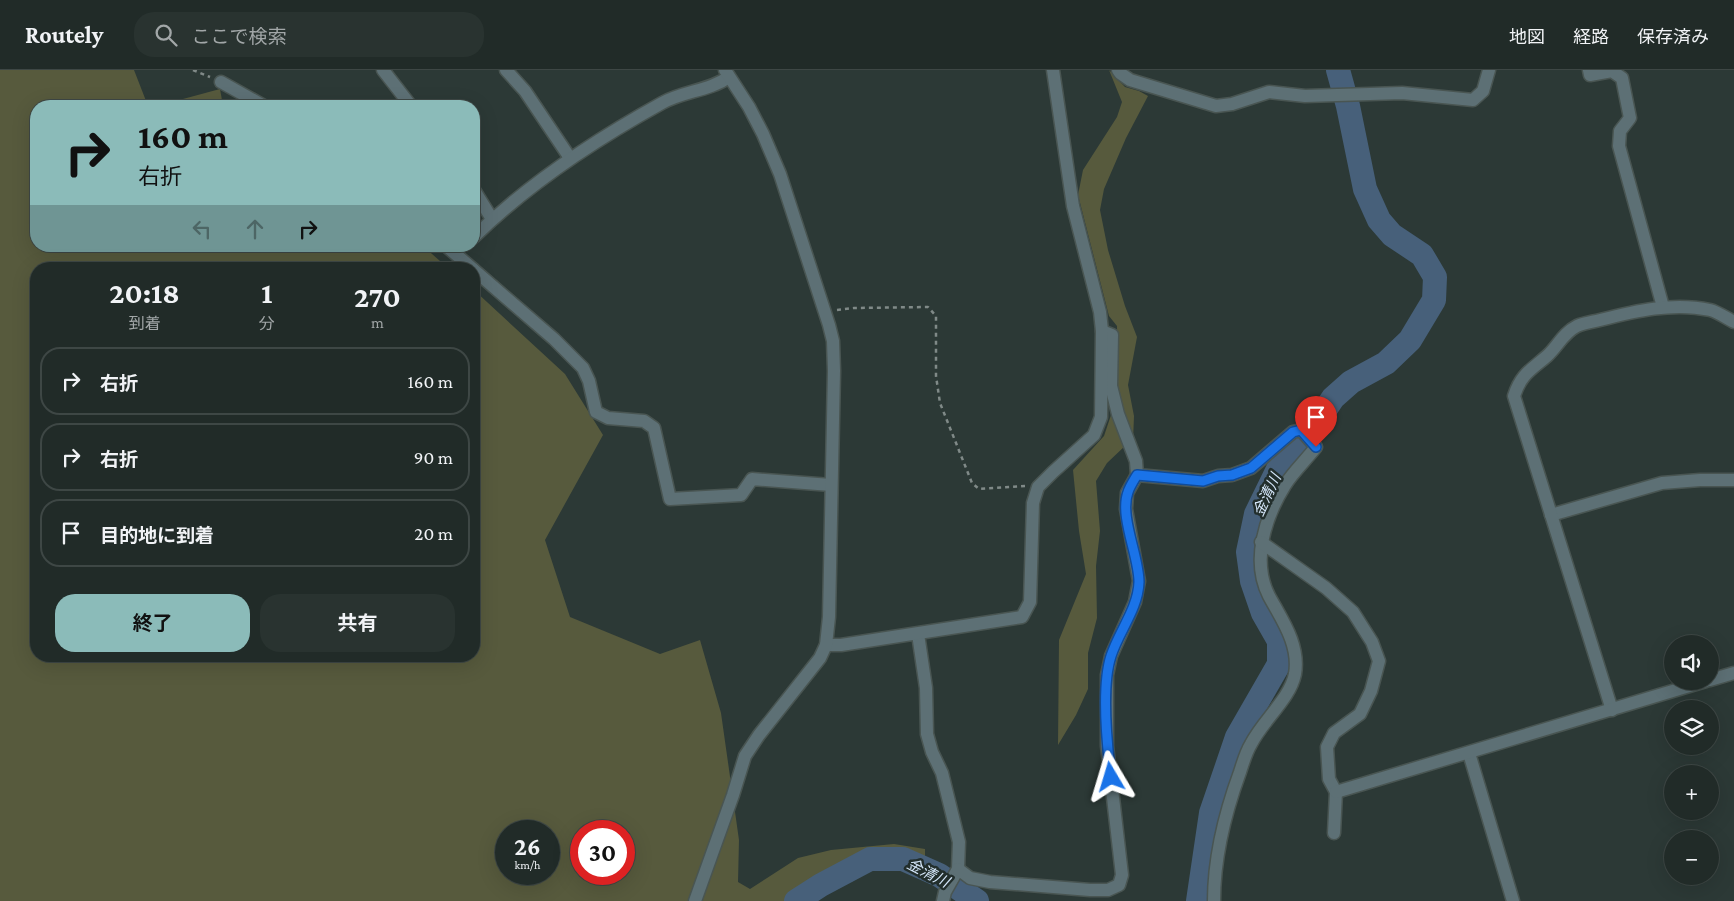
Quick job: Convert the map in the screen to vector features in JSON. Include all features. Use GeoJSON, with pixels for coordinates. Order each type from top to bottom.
{"type":"FeatureCollection","features":[{"type":"Feature","properties":{"kind":"street"},"geometry":{"type":"LineString","coordinates":[[383,70],[406,100]]}},
{"type":"Feature","properties":{"kind":"street"},"geometry":{"type":"LineString","coordinates":[[506,70],[525,91],[570,158]]}},
{"type":"Feature","properties":{"kind":"street"},"geometry":{"type":"LineString","coordinates":[[826,645],[842,645],[1022,617],[1030,602],[1033,503],[1038,487],[1094,435],[1101,417],[1102,330],[1100,312],[1073,206],[1053,70]]}},
{"type":"Feature","properties":{"kind":"street"},"geometry":{"type":"LineString","coordinates":[[1118,70],[1130,80],[1216,106],[1232,104],[1269,92],[1306,96],[1402,93],[1473,100],[1483,91],[1489,70]]}},
{"type":"Feature","properties":{"kind":"street"},"geometry":{"type":"LineString","coordinates":[[1589,70],[1590,75],[1612,71],[1622,78],[1630,118],[1620,131],[1619,146],[1663,308]]}},
{"type":"Feature","properties":{"kind":"street"},"geometry":{"type":"LineString","coordinates":[[480,231],[492,219],[570,158],[664,101],[720,84],[727,74],[749,107],[780,174],[826,312],[833,341],[834,371],[829,617],[826,645],[820,658],[759,735],[745,756],[733,796],[695,901]]}},
{"type":"Feature","properties":{"kind":"street"},"geometry":{"type":"LineString","coordinates":[[221,82],[253,100]]}},
{"type":"Feature","properties":{"kind":"street"},"geometry":{"type":"LineString","coordinates":[[480,200],[492,219]]}},
{"type":"Feature","properties":{"kind":"street"},"geometry":{"type":"LineString","coordinates":[[458,252],[467,262]]}},
{"type":"Feature","properties":{"kind":"street"},"geometry":{"type":"LineString","coordinates":[[480,275],[554,339],[583,368],[589,381],[596,412],[608,418],[644,421],[654,428],[670,499],[741,495],[752,479],[831,485]]}},
{"type":"Feature","properties":{"kind":"street"},"geometry":{"type":"LineString","coordinates":[[1612,710],[1514,396],[1518,382],[1532,367],[1548,355],[1563,336],[1577,326],[1618,315],[1663,308],[1695,308],[1712,311],[1734,322]]}},
{"type":"Feature","properties":{"kind":"street"},"geometry":{"type":"LineString","coordinates":[[956,872],[970,878],[990,882],[1092,896],[1119,885],[1122,875],[1107,746],[1106,676],[1111,656],[1135,602],[1139,581],[1126,509],[1128,493],[1137,475],[1136,461],[1118,414],[1111,386],[1112,335],[1102,330]]}},
{"type":"Feature","properties":{"kind":"street"},"geometry":{"type":"LineString","coordinates":[[1137,475],[1203,481],[1218,476],[1232,475],[1251,468],[1293,432],[1301,430],[1316,447],[1285,484],[1270,514],[1261,542],[1262,569],[1268,594],[1291,635],[1295,656],[1295,673],[1288,690],[1250,745],[1229,804],[1219,846],[1214,901]]}},
{"type":"Feature","properties":{"kind":"street"},"geometry":{"type":"LineString","coordinates":[[1551,515],[1662,483],[1734,480]]}},
{"type":"Feature","properties":{"kind":"street"},"geometry":{"type":"LineString","coordinates":[[1261,542],[1326,588],[1353,612],[1372,642],[1379,661],[1371,691],[1360,714],[1334,733],[1327,747],[1329,779],[1336,792],[1334,833]]}},
{"type":"Feature","properties":{"kind":"street"},"geometry":{"type":"LineString","coordinates":[[918,634],[926,688],[927,734],[932,752],[942,773],[960,842],[956,872],[944,897]]}},
{"type":"Feature","properties":{"kind":"street"},"geometry":{"type":"LineString","coordinates":[[1719,677],[1734,673]]}},
{"type":"Feature","properties":{"kind":"street"},"geometry":{"type":"LineString","coordinates":[[1336,792],[1677,690]]}},
{"type":"Feature","properties":{"kind":"street"},"geometry":{"type":"LineString","coordinates":[[1469,753],[1513,901]]}},
{"type":"Feature","properties":{"kind":"path"},"geometry":{"type":"LineString","coordinates":[[193,70],[221,82]]}},
{"type":"Feature","properties":{"kind":"path"},"geometry":{"type":"LineString","coordinates":[[826,312],[854,308],[928,307],[936,316],[936,376],[940,403],[972,483],[979,489],[1030,485],[1038,487]]}},
{"type":"Feature","properties":{"kind":"green space"},"geometry":{"type":"Polygon","coordinates":[[[0,70],[134,70],[146,100],[30,100],[30,252],[430,252],[441,262],[30,262],[30,662],[480,662],[480,296],[565,374],[603,435],[545,540],[570,617],[660,654],[700,640],[721,713],[739,840],[738,882],[750,889],[798,858],[831,850],[894,844],[925,849],[925,857],[870,853],[842,866],[815,901],[0,901],[0,70]]]}},
{"type":"Feature","properties":{"kind":"green space"},"geometry":{"type":"Polygon","coordinates":[[[1109,70],[1125,87],[1148,96],[1126,138],[1104,189],[1100,210],[1108,250],[1125,306],[1137,337],[1128,385],[1134,416],[1133,441],[1118,396],[1117,326],[1109,316],[1078,195],[1083,170],[1117,117],[1122,102],[1109,70]]]}},
{"type":"Feature","properties":{"kind":"green space"},"geometry":{"type":"Polygon","coordinates":[[[220,89],[222,100],[179,100],[220,89]]]}},
{"type":"Feature","properties":{"kind":"green space"},"geometry":{"type":"Polygon","coordinates":[[[1111,415],[1126,445],[1107,463],[1096,481],[1100,531],[1096,566],[1097,618],[1088,653],[1088,689],[1076,715],[1058,745],[1059,640],[1086,574],[1079,531],[1073,470],[1104,436],[1111,415]]]}},
{"type":"Feature","properties":{"kind":"waterway","name":"金清川"},"geometry":{"type":"LineString","coordinates":[[1198,901],[1211,813],[1237,737],[1279,664],[1279,641],[1263,613],[1252,581],[1248,552],[1256,514],[1278,469],[1315,425],[1333,398],[1351,382],[1386,363],[1410,340],[1434,300],[1435,277],[1422,255],[1392,235],[1379,220],[1365,189],[1348,106],[1338,70]]}},
{"type":"Feature","properties":{"kind":"waterway","name":"金清川"},"geometry":{"type":"LineString","coordinates":[[796,901],[821,885],[870,859],[903,859],[939,875],[977,901]]}},
{"type":"Feature","properties":{"kind":"route"},"geometry":{"type":"LineString","coordinates":[[1111,777],[1107,746],[1106,676],[1111,656],[1135,602],[1139,581],[1126,509],[1128,493],[1137,475],[1203,481],[1218,476],[1232,475],[1251,468],[1293,432],[1301,430],[1316,447]]}}]}
